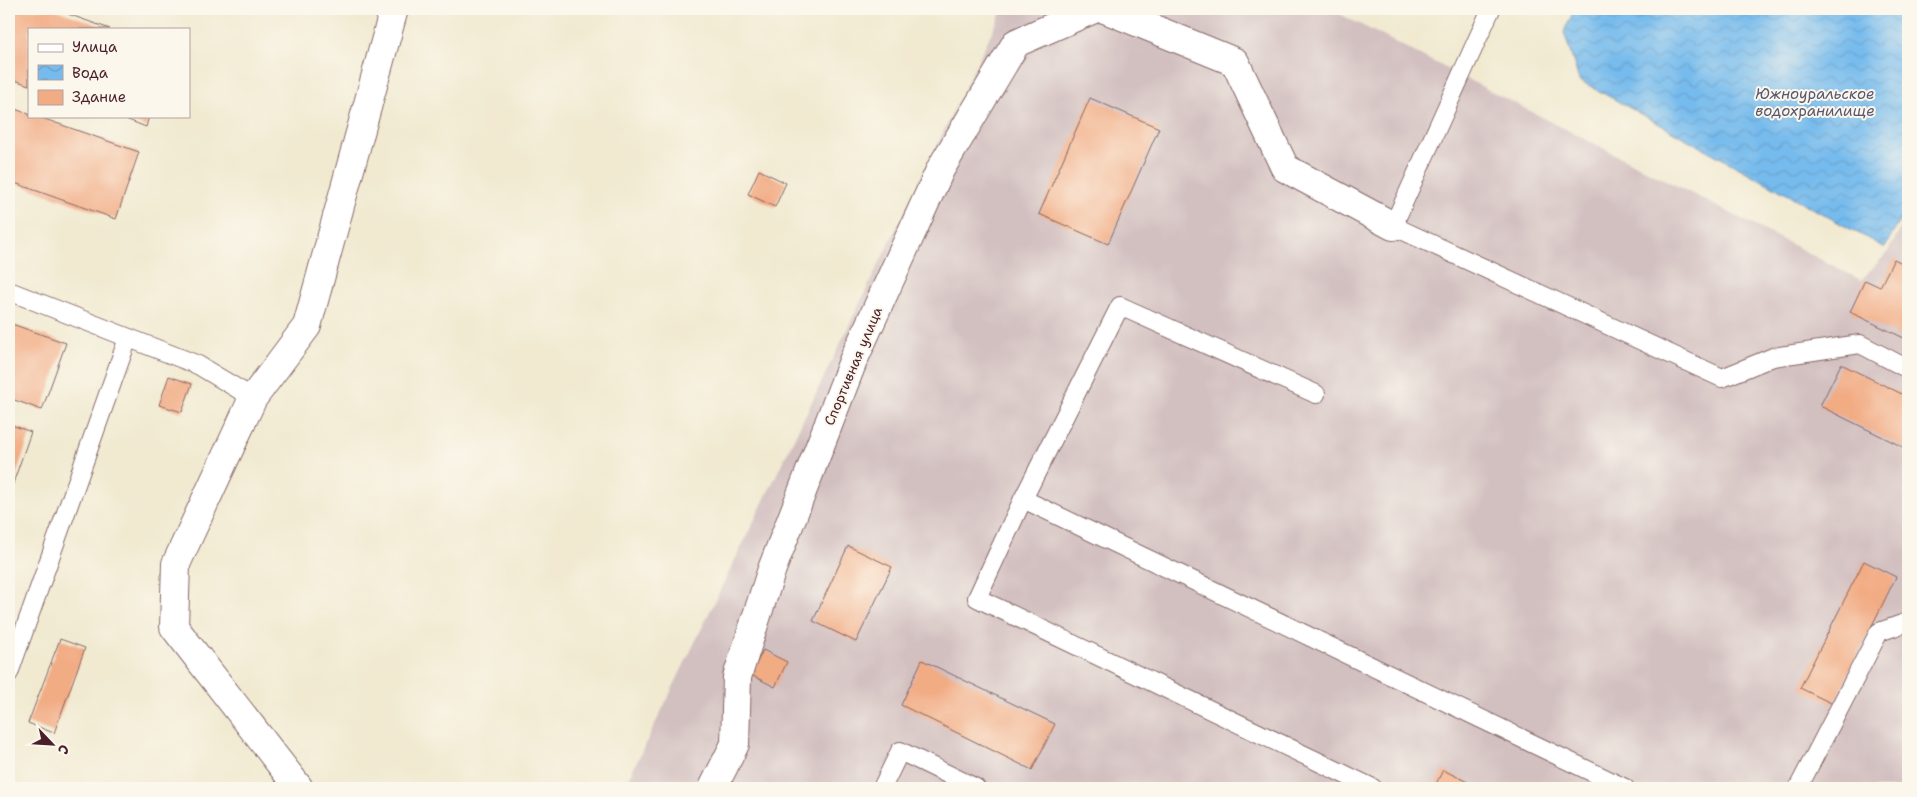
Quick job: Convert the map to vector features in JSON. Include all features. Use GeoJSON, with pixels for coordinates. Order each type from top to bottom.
{"type":"FeatureCollection","features":[{"type":"Feature","properties":{"kind":"street"},"geometry":{"type":"LineString","coordinates":[[299,788],[174,627],[176,564],[253,398],[307,326],[394,9]]}},
{"type":"Feature","properties":{"kind":"street","name":"Спортивная улица"},"geometry":{"type":"LineString","coordinates":[[713,788],[735,744],[737,677],[772,569],[852,361],[941,168],[1016,43],[1094,9]]}},
{"type":"Feature","properties":{"kind":"street"},"geometry":{"type":"LineString","coordinates":[[1105,9],[1235,62],[1285,168],[1393,226]]}},
{"type":"Feature","properties":{"kind":"lane"},"geometry":{"type":"LineString","coordinates":[[1491,9],[1393,226],[1722,378],[1772,357],[1860,344],[1908,369]]}},
{"type":"Feature","properties":{"kind":"lane"},"geometry":{"type":"LineString","coordinates":[[9,292],[198,365],[253,398]]}},
{"type":"Feature","properties":{"kind":"lane"},"geometry":{"type":"LineString","coordinates":[[1316,394],[1120,306],[1023,499],[977,598],[1373,788]]}},
{"type":"Feature","properties":{"kind":"lane"},"geometry":{"type":"LineString","coordinates":[[9,673],[128,338]]}},
{"type":"Feature","properties":{"kind":"lane"},"geometry":{"type":"LineString","coordinates":[[1023,499],[1624,788]]}},
{"type":"Feature","properties":{"kind":"lane"},"geometry":{"type":"LineString","coordinates":[[1798,788],[1879,632],[1908,622]]}},
{"type":"Feature","properties":{"kind":"lane"},"geometry":{"type":"LineString","coordinates":[[882,788],[900,751],[976,788]]}},
{"type":"Feature","properties":{"kind":"shaded area"},"geometry":{"type":"Polygon","coordinates":[[[1003,9],[1330,9],[1861,280],[1887,253],[1905,221],[1908,222],[1908,788],[624,788],[1003,9]]]}},
{"type":"Feature","properties":{"kind":"water","name":"Южноуральское водохранилище"},"geometry":{"type":"Polygon","coordinates":[[[1575,9],[1908,9],[1908,214],[1904,213],[1885,248],[1579,80],[1564,32],[1575,9]]]}},
{"type":"Feature","properties":{"kind":"building"},"geometry":{"type":"Polygon","coordinates":[[[9,9],[54,9],[107,28],[28,28],[28,85],[9,78],[9,9]]]}},
{"type":"Feature","properties":{"kind":"building"},"geometry":{"type":"Polygon","coordinates":[[[1090,98],[1159,128],[1108,244],[1039,214],[1090,98]]]}},
{"type":"Feature","properties":{"kind":"building"},"geometry":{"type":"Polygon","coordinates":[[[9,107],[28,114],[28,118],[42,118],[139,152],[116,219],[9,181],[9,107]]]}},
{"type":"Feature","properties":{"kind":"building"},"geometry":{"type":"Polygon","coordinates":[[[123,118],[148,118],[146,127],[123,118]]]}},
{"type":"Feature","properties":{"kind":"building"},"geometry":{"type":"Polygon","coordinates":[[[759,170],[786,183],[775,207],[748,194],[759,170]]]}},
{"type":"Feature","properties":{"kind":"building"},"geometry":{"type":"Polygon","coordinates":[[[1894,259],[1908,266],[1908,340],[1850,312],[1865,280],[1880,287],[1894,259]]]}},
{"type":"Feature","properties":{"kind":"building"},"geometry":{"type":"Polygon","coordinates":[[[9,323],[66,343],[42,410],[9,398],[9,323]]]}},
{"type":"Feature","properties":{"kind":"building"},"geometry":{"type":"Polygon","coordinates":[[[1841,364],[1908,397],[1907,449],[1820,406],[1841,364]]]}},
{"type":"Feature","properties":{"kind":"building"},"geometry":{"type":"Polygon","coordinates":[[[169,376],[192,384],[182,412],[159,405],[169,376]]]}},
{"type":"Feature","properties":{"kind":"building"},"geometry":{"type":"Polygon","coordinates":[[[9,424],[31,432],[9,495],[9,424]]]}},
{"type":"Feature","properties":{"kind":"building"},"geometry":{"type":"Polygon","coordinates":[[[848,546],[892,567],[856,642],[813,621],[848,546]]]}},
{"type":"Feature","properties":{"kind":"building"},"geometry":{"type":"Polygon","coordinates":[[[1864,561],[1896,577],[1833,704],[1800,688],[1864,561]]]}},
{"type":"Feature","properties":{"kind":"building"},"geometry":{"type":"Polygon","coordinates":[[[60,639],[85,648],[54,733],[28,723],[60,639]]]}},
{"type":"Feature","properties":{"kind":"building"},"geometry":{"type":"Polygon","coordinates":[[[763,650],[787,662],[775,687],[751,675],[763,650]]]}},
{"type":"Feature","properties":{"kind":"building"},"geometry":{"type":"Polygon","coordinates":[[[922,660],[1055,724],[1032,770],[901,705],[922,660]]]}},
{"type":"Feature","properties":{"kind":"building"},"geometry":{"type":"Polygon","coordinates":[[[1443,770],[1480,788],[1434,788],[1443,770]]]}}]}
